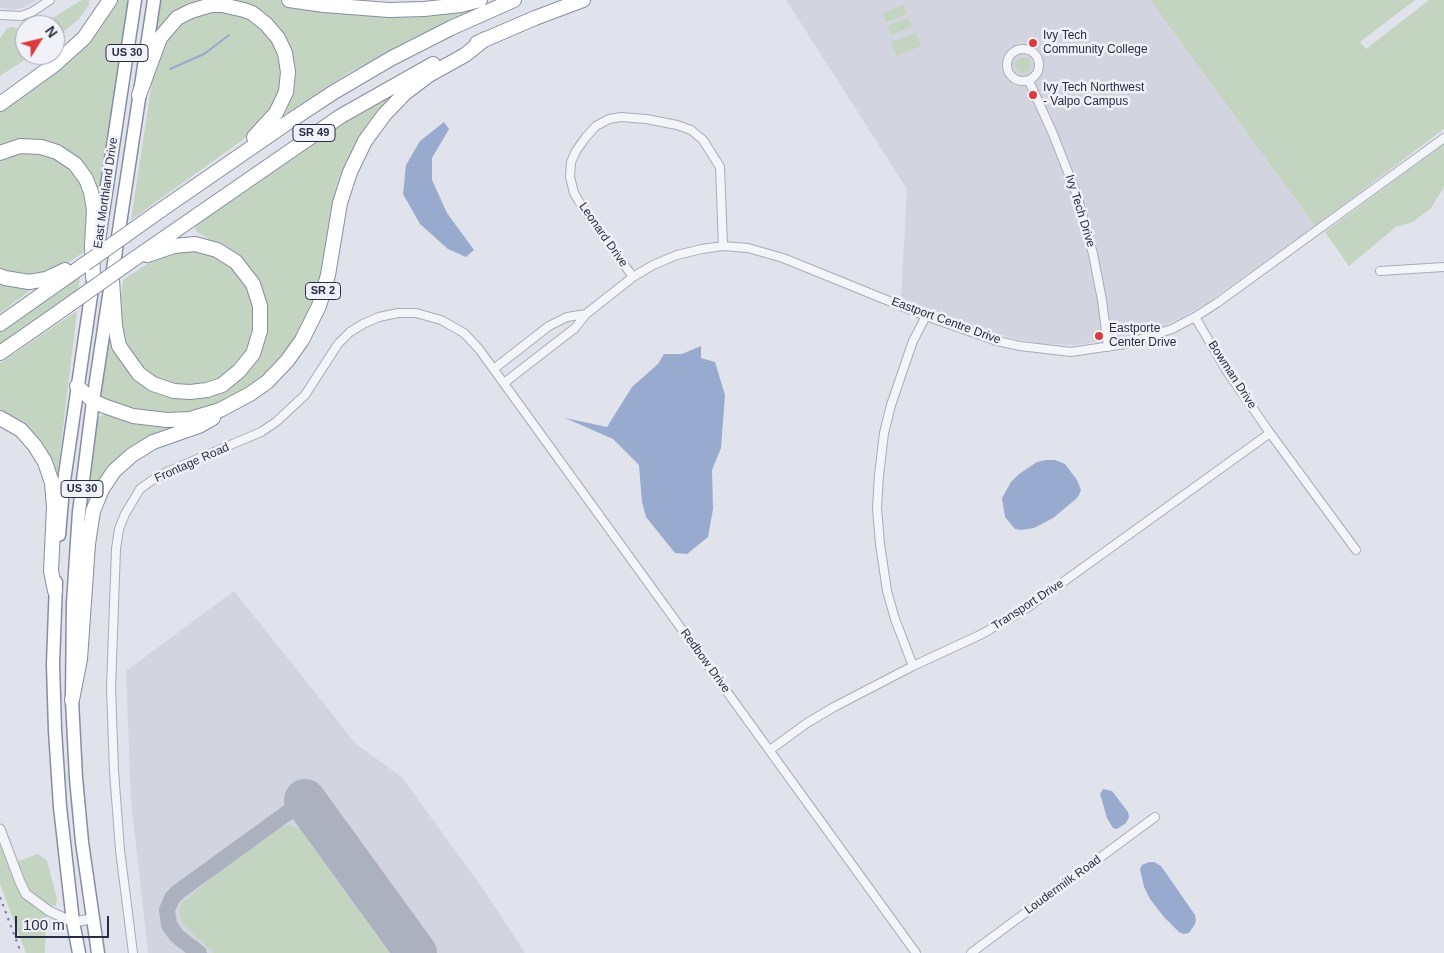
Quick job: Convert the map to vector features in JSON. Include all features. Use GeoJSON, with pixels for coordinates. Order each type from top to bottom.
{"type":"FeatureCollection","features":[{"type":"Feature","properties":{"kind":"highway"},"geometry":{"type":"LineString","coordinates":[[0,104],[54,65],[84,38],[110,0]]}},
{"type":"Feature","properties":{"kind":"highway","name":"East Morthland Drive"},"geometry":{"type":"LineString","coordinates":[[77,386],[135,0]]}},
{"type":"Feature","properties":{"kind":"highway","name":"US 30"},"geometry":{"type":"LineString","coordinates":[[98,953],[92,919],[76,778],[72,700],[73,603],[79,512],[93,401],[154,0]]}},
{"type":"Feature","properties":{"kind":"highway"},"geometry":{"type":"LineString","coordinates":[[289,0],[389,10],[461,5],[480,0]]}},
{"type":"Feature","properties":{"kind":"highway","name":"SR 49"},"geometry":{"type":"LineString","coordinates":[[0,324],[161,210],[334,92],[392,58],[451,28],[514,0]]}},
{"type":"Feature","properties":{"kind":"highway","name":"SR 2"},"geometry":{"type":"LineString","coordinates":[[77,386],[93,401],[104,406],[133,416],[167,420],[190,419],[220,410],[250,394],[267,382],[287,361],[302,340],[319,306],[328,275],[340,203],[350,172],[365,141],[384,115],[405,94],[429,75],[465,56],[485,39],[583,0]]}},
{"type":"Feature","properties":{"kind":"highway"},"geometry":{"type":"LineString","coordinates":[[139,95],[160,38],[171,24],[184,14],[200,8],[222,5],[252,13],[266,24],[278,38],[285,53],[288,72],[286,92],[276,113],[265,126],[219,170]]}},
{"type":"Feature","properties":{"kind":"highway","name":"SR 49"},"geometry":{"type":"LineString","coordinates":[[155,249],[341,116],[402,80],[485,39]]}},
{"type":"Feature","properties":{"kind":"highway"},"geometry":{"type":"LineString","coordinates":[[0,152],[20,146],[41,147],[57,152],[75,164],[86,179],[91,192],[94,210],[93,277]]}},
{"type":"Feature","properties":{"kind":"highway"},"geometry":{"type":"LineString","coordinates":[[0,353],[134,259],[155,249],[195,244],[217,250],[236,262],[253,284],[260,306],[260,331],[253,354],[239,371],[222,385],[207,390],[190,392],[153,384],[138,374],[119,346],[114,326],[112,280]]}},
{"type":"Feature","properties":{"kind":"highway"},"geometry":{"type":"LineString","coordinates":[[0,276],[29,282],[46,279],[70,268],[85,264]]}},
{"type":"Feature","properties":{"kind":"highway","name":"US 30"},"geometry":{"type":"LineString","coordinates":[[77,386],[63,488],[55,591],[53,664],[60,807],[79,953]]}},
{"type":"Feature","properties":{"kind":"highway"},"geometry":{"type":"LineString","coordinates":[[72,700],[80,659],[88,544],[93,511],[102,489],[114,470],[132,454],[154,442],[199,426],[226,411],[250,394]]}},
{"type":"Feature","properties":{"kind":"highway"},"geometry":{"type":"LineString","coordinates":[[0,418],[21,430],[35,446],[45,462],[52,483],[54,507],[51,571],[55,591]]}},
{"type":"Feature","properties":{"kind":"street"},"geometry":{"type":"LineString","coordinates":[[0,15],[21,16],[32,12],[50,0]]}},
{"type":"Feature","properties":{"kind":"street"},"geometry":{"type":"LineString","coordinates":[[1025,49],[1037,58],[1039,69],[1034,78],[1029,80],[1018,81],[1010,74],[1008,62],[1011,55],[1015,52],[1025,49]]}},
{"type":"Feature","properties":{"kind":"street","name":"Ivy Tech Drive"},"geometry":{"type":"LineString","coordinates":[[1029,80],[1077,195],[1093,254],[1102,300],[1108,347]]}},
{"type":"Feature","properties":{"kind":"street","name":"Leonard Drive"},"geometry":{"type":"LineString","coordinates":[[632,277],[583,208],[574,193],[570,178],[571,162],[586,137],[596,126],[609,119],[621,117],[646,118],[690,130],[704,140],[720,167],[724,246]]}},
{"type":"Feature","properties":{"kind":"street","name":"Eastport Centre Drive"},"geometry":{"type":"LineString","coordinates":[[504,383],[575,328],[586,314],[632,277],[677,255],[724,246],[748,248],[783,258],[926,316],[983,336],[1020,346],[1071,352],[1146,339],[1172,329],[1195,317],[1444,138]]}},
{"type":"Feature","properties":{"kind":"street"},"geometry":{"type":"LineString","coordinates":[[1380,271],[1444,267]]}},
{"type":"Feature","properties":{"kind":"street","name":"Frontage Road"},"geometry":{"type":"LineString","coordinates":[[133,953],[120,850],[114,771],[111,688],[116,549],[119,529],[131,502],[140,489],[154,479],[261,432],[276,422],[305,395],[338,344],[357,328],[379,317],[398,313],[416,313],[441,320],[464,333],[494,368]]}},
{"type":"Feature","properties":{"kind":"street","name":"Eastport Centre Drive"},"geometry":{"type":"LineString","coordinates":[[494,368],[549,326],[567,317],[586,314]]}},
{"type":"Feature","properties":{"kind":"street"},"geometry":{"type":"LineString","coordinates":[[913,666],[895,619],[887,591],[877,508],[884,433],[890,405],[913,341],[926,316]]}},
{"type":"Feature","properties":{"kind":"street","name":"Bowman Drive"},"geometry":{"type":"LineString","coordinates":[[1195,317],[1228,373],[1356,550]]}},
{"type":"Feature","properties":{"kind":"street","name":"Redbow Drive"},"geometry":{"type":"LineString","coordinates":[[494,368],[916,953]]}},
{"type":"Feature","properties":{"kind":"street","name":"Transport Drive"},"geometry":{"type":"LineString","coordinates":[[770,750],[807,723],[834,707],[913,666],[982,634],[1027,608],[1270,433]]}},
{"type":"Feature","properties":{"kind":"street","name":"Loudermilk Road"},"geometry":{"type":"LineString","coordinates":[[971,953],[1155,817]]}},
{"type":"Feature","properties":{"kind":"street"},"geometry":{"type":"LineString","coordinates":[[0,829],[26,894],[49,911],[74,922],[92,919]]}},
{"type":"Feature","properties":{"kind":"shaded area"},"geometry":{"type":"Polygon","coordinates":[[[0,0],[37,0],[22,8],[13,10],[0,8],[0,0]]]}},
{"type":"Feature","properties":{"kind":"shaded area","name":"Ivy Tech Northwest - Valpo Campus"},"geometry":{"type":"Polygon","coordinates":[[[786,0],[1150,0],[1315,226],[1207,303],[1181,318],[1151,331],[1125,338],[1076,345],[1043,344],[1011,338],[985,330],[901,298],[907,189],[786,0]]]}},
{"type":"Feature","properties":{"kind":"shaded area"},"geometry":{"type":"Polygon","coordinates":[[[234,591],[356,744],[402,777],[485,892],[525,953],[148,953],[131,801],[126,671],[234,591]]]}},
{"type":"Feature","properties":{"kind":"green space"},"geometry":{"type":"Polygon","coordinates":[[[82,0],[89,0],[89,5],[78,20],[65,30],[65,15],[57,15],[82,0]]]}},
{"type":"Feature","properties":{"kind":"green space"},"geometry":{"type":"Polygon","coordinates":[[[114,0],[128,0],[99,193],[97,194],[70,155],[0,147],[0,108],[58,65],[65,65],[65,58],[114,0]]]}},
{"type":"Feature","properties":{"kind":"green space"},"geometry":{"type":"Polygon","coordinates":[[[161,0],[278,0],[297,5],[487,2],[348,73],[286,114],[291,90],[277,31],[221,1],[155,38],[161,0]]]}},
{"type":"Feature","properties":{"kind":"green space"},"geometry":{"type":"Polygon","coordinates":[[[1150,0],[1415,0],[1360,42],[1366,49],[1429,0],[1444,0],[1444,129],[1315,226],[1150,0]]]}},
{"type":"Feature","properties":{"kind":"green space"},"geometry":{"type":"Polygon","coordinates":[[[903,5],[907,14],[886,22],[882,13],[903,5]]]}},
{"type":"Feature","properties":{"kind":"green space"},"geometry":{"type":"Polygon","coordinates":[[[223,9],[248,17],[271,37],[282,59],[279,101],[259,126],[244,139],[131,220],[155,62],[168,36],[190,15],[223,9]]]}},
{"type":"Feature","properties":{"kind":"green space"},"geometry":{"type":"Polygon","coordinates":[[[908,18],[912,27],[891,35],[887,26],[908,18]]]}},
{"type":"Feature","properties":{"kind":"green space"},"geometry":{"type":"Polygon","coordinates":[[[7,28],[15,28],[15,65],[17,65],[0,76],[0,38],[7,28]]]}},
{"type":"Feature","properties":{"kind":"green space"},"geometry":{"type":"Polygon","coordinates":[[[916,32],[921,46],[896,56],[891,42],[916,32]]]}},
{"type":"Feature","properties":{"kind":"green space"},"geometry":{"type":"Polygon","coordinates":[[[1020,57],[1026,57],[1031,62],[1029,71],[1020,73],[1015,68],[1015,62],[1020,57]]]}},
{"type":"Feature","properties":{"kind":"green space"},"geometry":{"type":"Polygon","coordinates":[[[406,84],[373,121],[313,303],[287,350],[272,369],[235,398],[202,411],[157,416],[100,399],[110,334],[117,351],[176,396],[242,374],[265,313],[225,249],[197,232],[195,228],[196,223],[311,142],[406,84]]]}},
{"type":"Feature","properties":{"kind":"green space"},"geometry":{"type":"Polygon","coordinates":[[[1444,144],[1444,187],[1431,208],[1413,222],[1396,227],[1349,266],[1325,232],[1444,144]]]}},
{"type":"Feature","properties":{"kind":"green space"},"geometry":{"type":"Polygon","coordinates":[[[23,151],[44,153],[63,162],[78,177],[87,195],[90,215],[84,252],[63,266],[45,274],[25,277],[0,270],[0,157],[23,151]]]}},
{"type":"Feature","properties":{"kind":"green space"},"geometry":{"type":"Polygon","coordinates":[[[183,249],[206,252],[226,261],[242,277],[253,297],[256,319],[252,341],[242,361],[225,376],[205,385],[184,387],[164,383],[146,373],[122,340],[118,319],[123,280],[162,254],[183,249]]]}},
{"type":"Feature","properties":{"kind":"green space"},"geometry":{"type":"Polygon","coordinates":[[[81,273],[78,290],[0,344],[0,330],[81,273]]]}},
{"type":"Feature","properties":{"kind":"green space"},"geometry":{"type":"Polygon","coordinates":[[[0,279],[36,286],[0,313],[0,279]]]}},
{"type":"Feature","properties":{"kind":"green space"},"geometry":{"type":"Polygon","coordinates":[[[77,311],[56,486],[48,460],[0,414],[0,363],[77,311]]]}},
{"type":"Feature","properties":{"kind":"green space"},"geometry":{"type":"Polygon","coordinates":[[[106,413],[194,422],[139,445],[86,516],[98,418],[106,413]]]}},
{"type":"Feature","properties":{"kind":"green space"},"geometry":{"type":"Polygon","coordinates":[[[288,825],[299,828],[389,953],[213,953],[183,924],[179,910],[182,903],[218,872],[282,827],[288,825]]]}},
{"type":"Feature","properties":{"kind":"green space"},"geometry":{"type":"Polygon","coordinates":[[[0,840],[18,887],[29,902],[46,915],[45,953],[26,953],[0,884],[0,840]]]}},
{"type":"Feature","properties":{"kind":"green space"},"geometry":{"type":"Polygon","coordinates":[[[38,854],[47,861],[57,899],[56,906],[50,905],[38,898],[24,885],[16,862],[38,854]]]}},
{"type":"Feature","properties":{"kind":"water"},"geometry":{"type":"Polygon","coordinates":[[[444,122],[449,129],[432,158],[432,180],[447,213],[474,250],[466,257],[448,249],[420,224],[403,194],[406,165],[420,141],[444,122]]]}},
{"type":"Feature","properties":{"kind":"water"},"geometry":{"type":"Polygon","coordinates":[[[701,346],[701,358],[715,362],[725,395],[721,448],[712,470],[713,509],[708,537],[687,554],[675,553],[646,517],[642,502],[639,465],[613,439],[565,418],[607,427],[632,387],[658,364],[664,354],[682,354],[701,346]]]}},
{"type":"Feature","properties":{"kind":"water"},"geometry":{"type":"Polygon","coordinates":[[[1055,460],[1065,464],[1077,480],[1081,490],[1079,495],[1053,518],[1034,528],[1015,529],[1005,517],[1002,498],[1011,482],[1019,474],[1037,462],[1055,460]]]}},
{"type":"Feature","properties":{"kind":"water"},"geometry":{"type":"Polygon","coordinates":[[[1103,789],[1112,791],[1128,812],[1129,817],[1126,823],[1117,829],[1113,828],[1107,818],[1100,794],[1103,789]]]}},
{"type":"Feature","properties":{"kind":"water"},"geometry":{"type":"Polygon","coordinates":[[[1154,862],[1161,866],[1195,915],[1195,924],[1189,933],[1183,934],[1179,932],[1150,899],[1144,887],[1140,869],[1142,865],[1154,862]]]}},
{"type":"Feature","properties":{"kind":"waterway"},"geometry":{"type":"LineString","coordinates":[[170,69],[204,54],[229,35]]}},
{"type":"Feature","properties":{"kind":"taxiway"},"geometry":{"type":"LineString","coordinates":[[199,953],[177,936],[169,925],[167,910],[172,898],[305,800]]}},
{"type":"Feature","properties":{"kind":"runway"},"geometry":{"type":"LineString","coordinates":[[305,800],[416,953]]}},
{"type":"Feature","properties":{"kind":"railway"},"geometry":{"type":"LineString","coordinates":[[0,897],[21,953]]}},
{"type":"Feature","properties":{"kind":"place","name":"Ivy Tech Community College"},"geometry":{"type":"Point","coordinates":[1033,43]}},
{"type":"Feature","properties":{"kind":"place","name":"Ivy Tech Northwest - Valpo Campus"},"geometry":{"type":"Point","coordinates":[1033,95]}},
{"type":"Feature","properties":{"kind":"place","name":"Eastporte Center Drive"},"geometry":{"type":"Point","coordinates":[1099,336]}}]}
